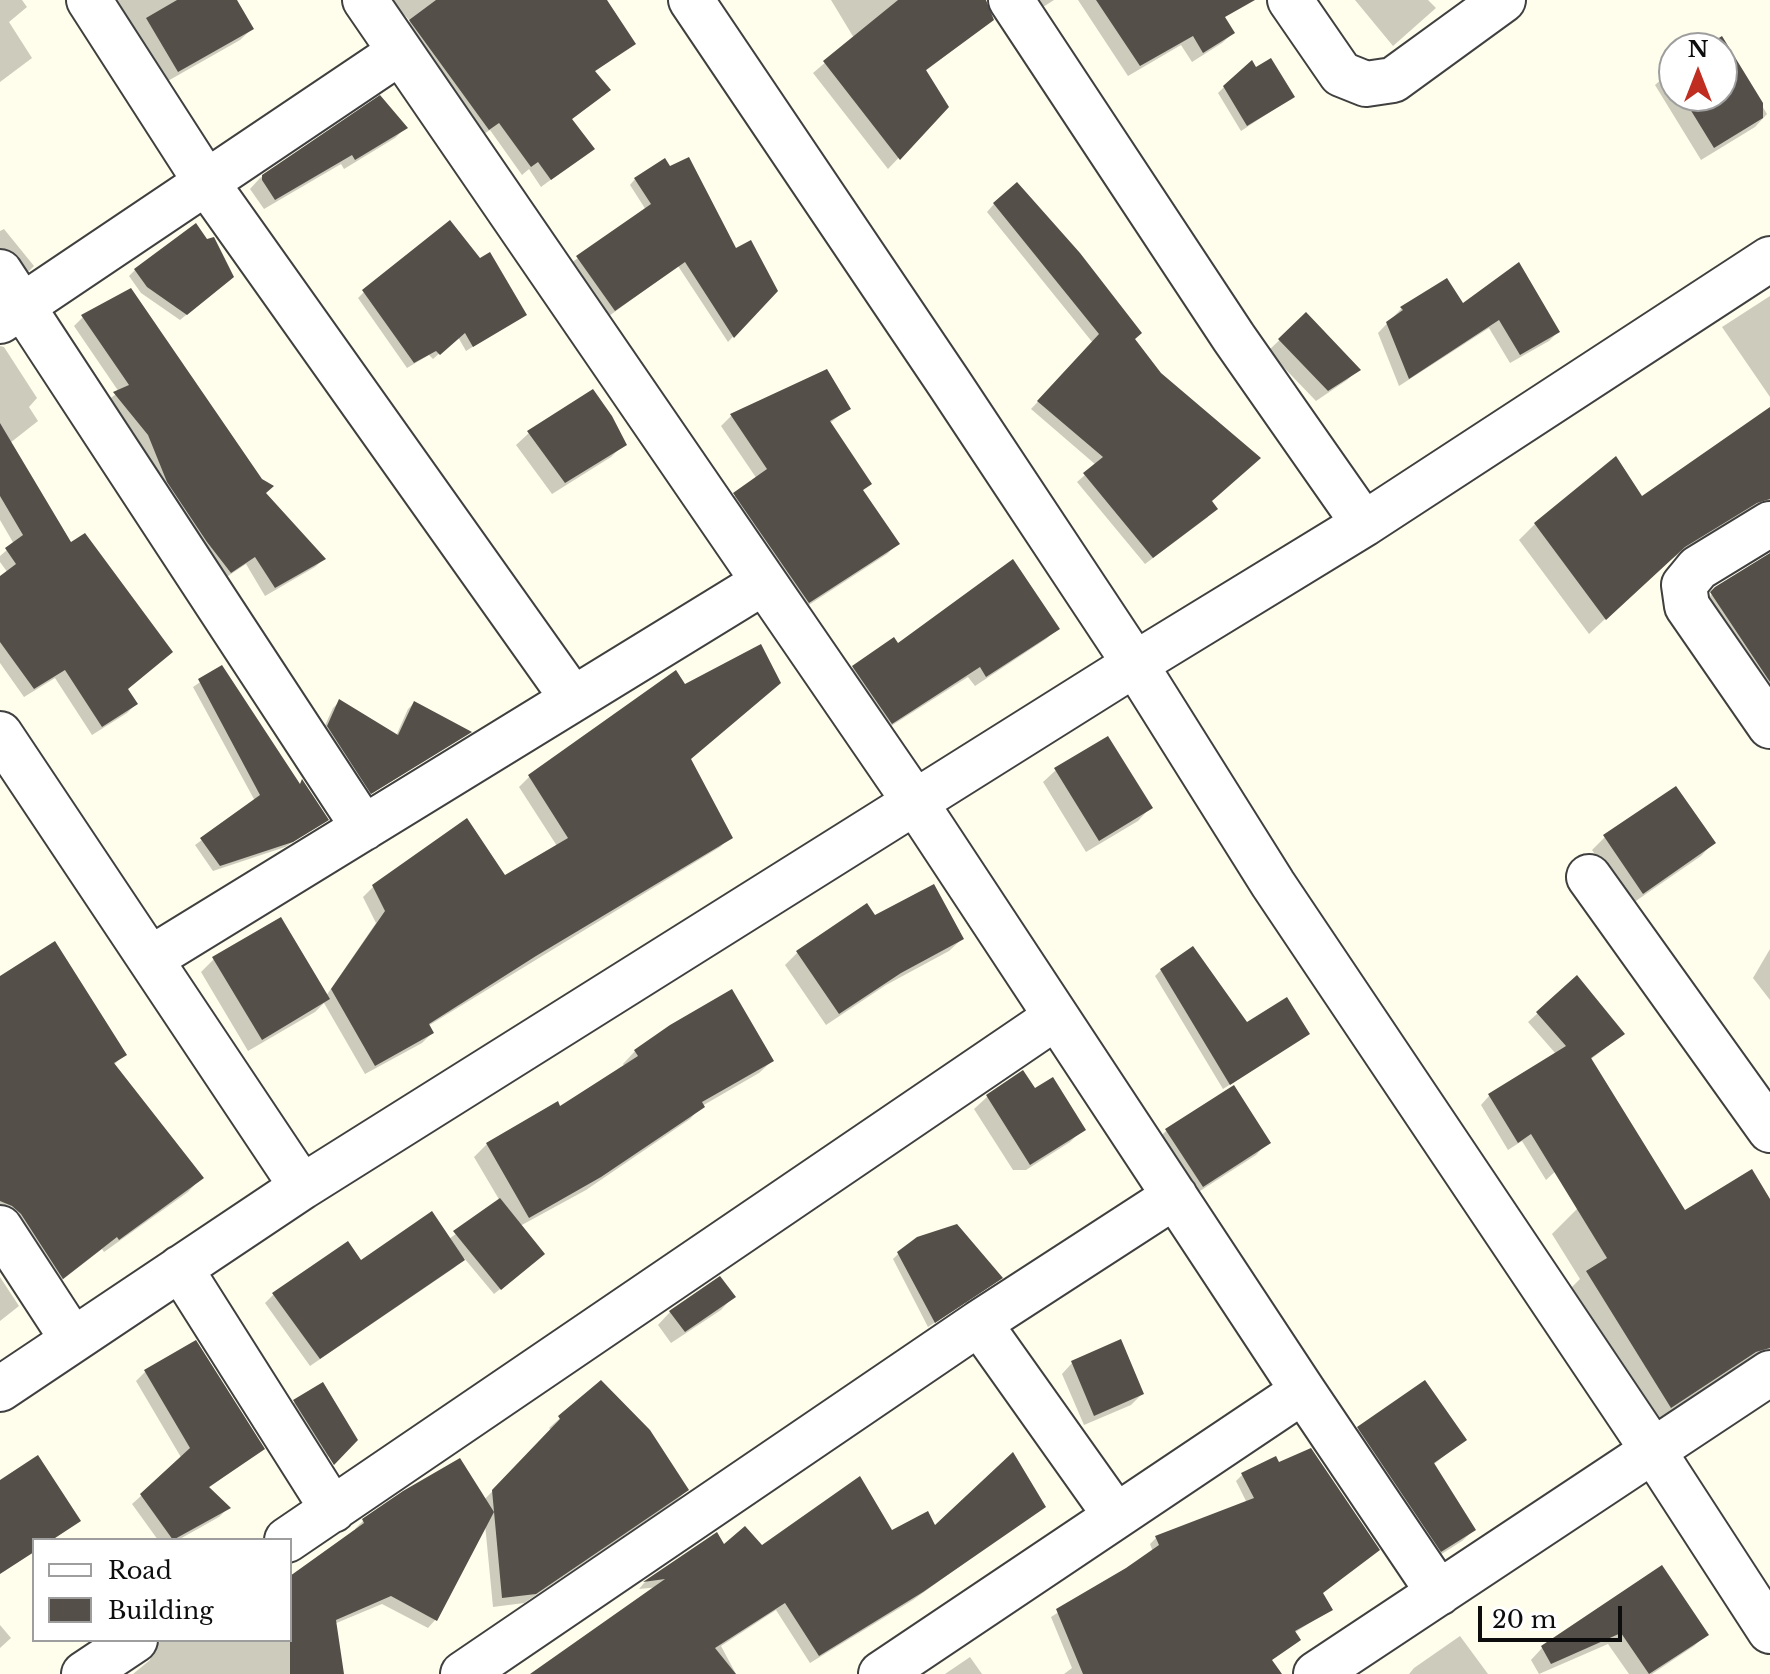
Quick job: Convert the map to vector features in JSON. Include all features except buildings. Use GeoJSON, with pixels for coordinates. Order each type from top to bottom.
{"type":"FeatureCollection","features":[{"type":"Feature","properties":{"kind":"street"},"geometry":{"type":"LineString","coordinates":[[89,0],[206,182],[573,699]]}},
{"type":"Feature","properties":{"kind":"street"},"geometry":{"type":"LineString","coordinates":[[365,0],[915,802],[1439,1593]]}},
{"type":"Feature","properties":{"kind":"street"},"geometry":{"type":"LineString","coordinates":[[691,0],[1135,664],[1273,884],[1652,1449],[1770,1631]]}},
{"type":"Feature","properties":{"kind":"street"},"geometry":{"type":"LineString","coordinates":[[1011,0],[1234,338],[1364,524]]}},
{"type":"Feature","properties":{"kind":"street"},"geometry":{"type":"LineString","coordinates":[[1290,0],[1341,74],[1366,84],[1393,80],[1503,0]]}},
{"type":"Feature","properties":{"kind":"street"},"geometry":{"type":"LineString","coordinates":[[364,828],[7,300],[206,182],[400,52]]}},
{"type":"Feature","properties":{"kind":"street"},"geometry":{"type":"LineString","coordinates":[[0,1389],[302,1187],[1135,664],[1364,524],[1770,259]]}},
{"type":"Feature","properties":{"kind":"street"},"geometry":{"type":"LineString","coordinates":[[1770,524],[1698,568],[1684,585],[1687,606],[1770,726]]}},
{"type":"Feature","properties":{"kind":"street"},"geometry":{"type":"LineString","coordinates":[[150,959],[764,582]]}},
{"type":"Feature","properties":{"kind":"street"},"geometry":{"type":"LineString","coordinates":[[0,734],[302,1187]]}},
{"type":"Feature","properties":{"kind":"street"},"geometry":{"type":"LineString","coordinates":[[1589,877],[1770,1130]]}},
{"type":"Feature","properties":{"kind":"street"},"geometry":{"type":"LineString","coordinates":[[290,1538],[1056,1017]]}},
{"type":"Feature","properties":{"kind":"street"},"geometry":{"type":"LineString","coordinates":[[463,1674],[979,1323],[1175,1196]]}},
{"type":"Feature","properties":{"kind":"street"},"geometry":{"type":"LineString","coordinates":[[0,1228],[73,1340]]}},
{"type":"Feature","properties":{"kind":"street"},"geometry":{"type":"LineString","coordinates":[[180,1268],[333,1510]]}},
{"type":"Feature","properties":{"kind":"street"},"geometry":{"type":"LineString","coordinates":[[979,1323],[1116,1516]]}},
{"type":"Feature","properties":{"kind":"street"},"geometry":{"type":"LineString","coordinates":[[1316,1674],[1770,1373]]}},
{"type":"Feature","properties":{"kind":"street"},"geometry":{"type":"LineString","coordinates":[[881,1674],[1303,1391]]}},
{"type":"Feature","properties":{"kind":"street"},"geometry":{"type":"LineString","coordinates":[[84,1674],[132,1642]]}}]}
